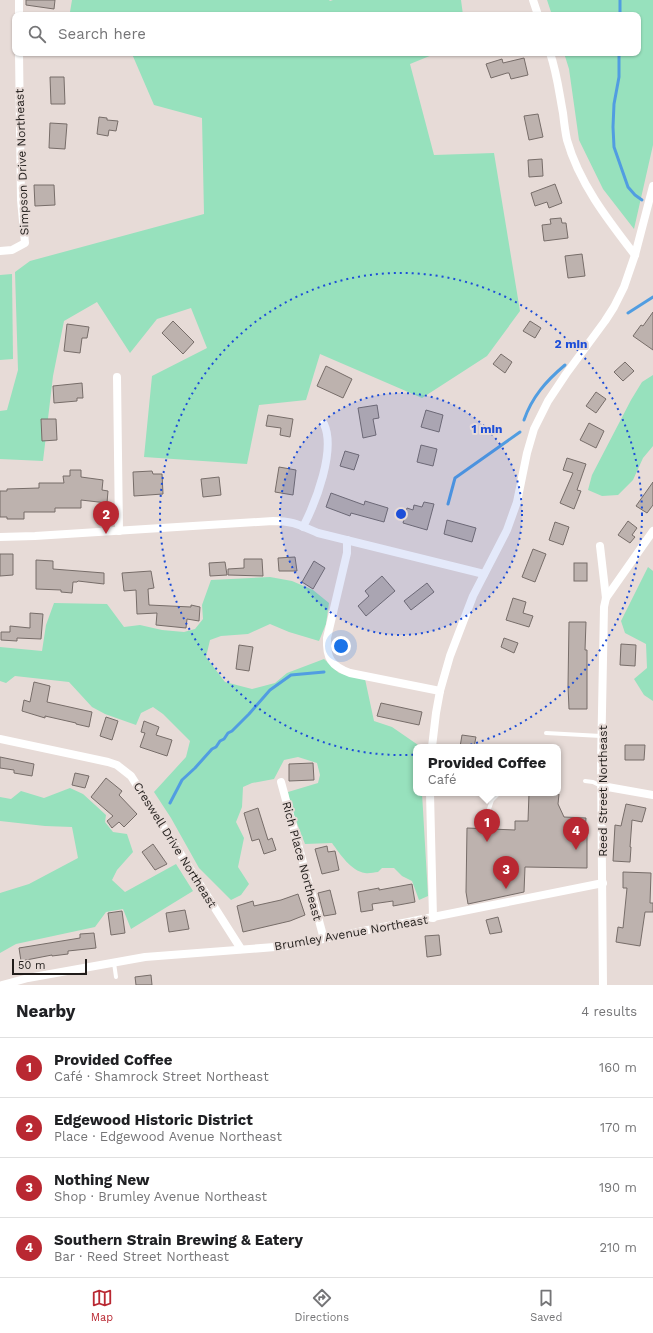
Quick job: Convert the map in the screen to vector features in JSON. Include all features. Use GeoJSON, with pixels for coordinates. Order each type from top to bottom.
{"type":"FeatureCollection","features":[{"type":"Feature","properties":{"kind":"street"},"geometry":{"type":"LineString","coordinates":[[19,0],[19,12]]}},
{"type":"Feature","properties":{"kind":"street"},"geometry":{"type":"LineString","coordinates":[[533,0],[537,12]]}},
{"type":"Feature","properties":{"kind":"street","name":"Simpson Drive Northeast"},"geometry":{"type":"LineString","coordinates":[[0,251],[12,250],[25,243],[21,200],[19,56]]}},
{"type":"Feature","properties":{"kind":"street"},"geometry":{"type":"LineString","coordinates":[[551,56],[556,71],[566,138],[574,161],[581,176],[612,225],[635,255]]}},
{"type":"Feature","properties":{"kind":"street"},"geometry":{"type":"LineString","coordinates":[[432,744],[440,691],[457,635],[473,596],[507,530],[517,502],[527,453],[534,429],[548,401],[614,307],[624,287],[635,255],[653,186]]}},
{"type":"Feature","properties":{"kind":"street"},"geometry":{"type":"LineString","coordinates":[[117,377],[119,531]]}},
{"type":"Feature","properties":{"kind":"street"},"geometry":{"type":"LineString","coordinates":[[304,526],[317,495],[326,460],[328,440],[324,424]]}},
{"type":"Feature","properties":{"kind":"street"},"geometry":{"type":"LineString","coordinates":[[0,537],[288,521],[304,526],[318,533],[484,574]]}},
{"type":"Feature","properties":{"kind":"street"},"geometry":{"type":"LineString","coordinates":[[606,598],[653,531]]}},
{"type":"Feature","properties":{"kind":"street"},"geometry":{"type":"LineString","coordinates":[[347,540],[347,553],[327,638],[326,650],[329,658],[341,670],[350,673],[440,691]]}},
{"type":"Feature","properties":{"kind":"street","name":"Reed Street Northeast"},"geometry":{"type":"LineString","coordinates":[[600,546],[606,598],[604,607],[602,736],[603,985]]}},
{"type":"Feature","properties":{"kind":"street","name":"Creswell Drive Northeast"},"geometry":{"type":"LineString","coordinates":[[0,739],[108,762],[117,765],[131,776],[137,782],[240,950]]}},
{"type":"Feature","properties":{"kind":"street","name":"Rich Place Northeast"},"geometry":{"type":"LineString","coordinates":[[281,782],[324,940]]}},
{"type":"Feature","properties":{"kind":"street"},"geometry":{"type":"LineString","coordinates":[[602,786],[653,795]]}},
{"type":"Feature","properties":{"kind":"street"},"geometry":{"type":"LineString","coordinates":[[430,796],[434,918]]}},
{"type":"Feature","properties":{"kind":"street","name":"Brumley Avenue Northeast"},"geometry":{"type":"LineString","coordinates":[[4,985],[28,978],[145,957],[288,946],[324,940],[603,883]]}},
{"type":"Feature","properties":{"kind":"lane"},"geometry":{"type":"LineString","coordinates":[[546,733],[602,736]]}},
{"type":"Feature","properties":{"kind":"lane"},"geometry":{"type":"LineString","coordinates":[[585,781],[593,782],[602,786]]}},
{"type":"Feature","properties":{"kind":"lane"},"geometry":{"type":"LineString","coordinates":[[489,809],[492,800],[497,796]]}},
{"type":"Feature","properties":{"kind":"lane"},"geometry":{"type":"LineString","coordinates":[[114,962],[116,977]]}},
{"type":"Feature","properties":{"kind":"green space"},"geometry":{"type":"Polygon","coordinates":[[[72,0],[461,0],[463,12],[70,12],[72,0]]]}},
{"type":"Feature","properties":{"kind":"green space"},"geometry":{"type":"Polygon","coordinates":[[[547,0],[653,0],[653,145],[634,229],[603,189],[579,140],[569,69],[565,56],[641,56],[641,12],[551,12],[547,0]]]}},
{"type":"Feature","properties":{"kind":"green space"},"geometry":{"type":"Polygon","coordinates":[[[133,56],[430,56],[410,64],[434,155],[494,153],[520,311],[487,356],[422,398],[320,354],[306,400],[259,405],[247,464],[144,457],[152,376],[207,348],[191,308],[157,319],[130,353],[97,302],[64,321],[53,376],[43,461],[0,459],[0,411],[7,410],[18,370],[15,272],[30,261],[204,214],[202,118],[154,105],[133,56]]]}},
{"type":"Feature","properties":{"kind":"green space"},"geometry":{"type":"Polygon","coordinates":[[[12,274],[13,359],[0,360],[0,275],[12,274]]]}},
{"type":"Feature","properties":{"kind":"green space"},"geometry":{"type":"Polygon","coordinates":[[[653,375],[653,446],[643,458],[633,480],[618,495],[602,496],[588,490],[592,475],[631,400],[642,382],[653,375]]]}},
{"type":"Feature","properties":{"kind":"green space"},"geometry":{"type":"Polygon","coordinates":[[[648,567],[653,571],[653,701],[644,695],[634,679],[647,668],[646,644],[625,633],[621,621],[648,567]]]}},
{"type":"Feature","properties":{"kind":"green space"},"geometry":{"type":"Polygon","coordinates":[[[270,577],[292,581],[313,590],[329,603],[326,624],[319,641],[289,632],[270,624],[248,634],[221,636],[210,640],[206,657],[225,682],[252,689],[275,683],[287,673],[324,659],[339,673],[365,679],[374,721],[392,727],[417,744],[413,744],[413,796],[422,796],[428,896],[419,900],[412,881],[402,876],[394,868],[382,868],[378,872],[360,872],[342,857],[332,843],[305,844],[290,805],[288,792],[318,783],[320,775],[317,763],[298,757],[284,760],[274,779],[252,783],[243,787],[242,807],[236,822],[244,838],[238,867],[249,884],[241,895],[231,900],[199,868],[171,818],[154,792],[186,757],[190,741],[163,714],[153,707],[141,713],[136,725],[105,714],[92,707],[69,682],[15,676],[6,683],[0,681],[0,647],[42,651],[46,625],[54,603],[107,604],[124,627],[140,625],[162,630],[184,632],[195,629],[203,619],[202,605],[211,580],[270,577]]]}},
{"type":"Feature","properties":{"kind":"green space"},"geometry":{"type":"Polygon","coordinates":[[[70,788],[83,794],[106,815],[105,822],[113,832],[127,834],[133,852],[117,870],[112,880],[125,892],[176,864],[193,891],[131,929],[123,909],[106,912],[95,927],[16,944],[0,953],[0,893],[29,884],[78,858],[72,827],[45,826],[0,821],[0,797],[11,799],[21,791],[44,798],[70,788]]]}},
{"type":"Feature","properties":{"kind":"building"},"geometry":{"type":"Polygon","coordinates":[[[26,0],[55,0],[54,9],[26,5],[26,0]]]}},
{"type":"Feature","properties":{"kind":"building"},"geometry":{"type":"Polygon","coordinates":[[[524,58],[528,75],[511,79],[509,73],[507,73],[491,78],[486,64],[502,59],[503,63],[524,58]]]}},
{"type":"Feature","properties":{"kind":"building"},"geometry":{"type":"Polygon","coordinates":[[[50,77],[64,77],[65,104],[51,104],[50,77]]]}},
{"type":"Feature","properties":{"kind":"building"},"geometry":{"type":"Polygon","coordinates":[[[538,114],[543,137],[529,140],[524,116],[538,114]]]}},
{"type":"Feature","properties":{"kind":"building"},"geometry":{"type":"Polygon","coordinates":[[[99,117],[107,118],[107,120],[118,121],[116,131],[109,130],[108,136],[97,134],[99,117]]]}},
{"type":"Feature","properties":{"kind":"building"},"geometry":{"type":"Polygon","coordinates":[[[50,123],[67,124],[65,149],[49,148],[50,123]]]}},
{"type":"Feature","properties":{"kind":"building"},"geometry":{"type":"Polygon","coordinates":[[[542,159],[543,176],[529,177],[528,160],[542,159]]]}},
{"type":"Feature","properties":{"kind":"building"},"geometry":{"type":"Polygon","coordinates":[[[555,184],[562,203],[549,208],[547,202],[535,206],[531,193],[555,184]]]}},
{"type":"Feature","properties":{"kind":"building"},"geometry":{"type":"Polygon","coordinates":[[[34,185],[54,185],[55,205],[35,206],[34,185]]]}},
{"type":"Feature","properties":{"kind":"building"},"geometry":{"type":"Polygon","coordinates":[[[561,218],[562,223],[566,223],[568,238],[544,241],[542,225],[551,224],[550,219],[561,218]]]}},
{"type":"Feature","properties":{"kind":"building"},"geometry":{"type":"Polygon","coordinates":[[[582,254],[585,276],[568,278],[565,256],[582,254]]]}},
{"type":"Feature","properties":{"kind":"building"},"geometry":{"type":"Polygon","coordinates":[[[653,312],[653,350],[633,336],[641,325],[643,326],[653,312]]]}},
{"type":"Feature","properties":{"kind":"building"},"geometry":{"type":"Polygon","coordinates":[[[173,321],[194,342],[183,354],[162,333],[173,321]]]}},
{"type":"Feature","properties":{"kind":"building"},"geometry":{"type":"Polygon","coordinates":[[[530,321],[541,328],[535,338],[523,331],[530,321]]]}},
{"type":"Feature","properties":{"kind":"building"},"geometry":{"type":"Polygon","coordinates":[[[67,324],[89,327],[87,338],[82,338],[80,353],[64,351],[67,324]]]}},
{"type":"Feature","properties":{"kind":"building"},"geometry":{"type":"Polygon","coordinates":[[[501,354],[512,362],[505,373],[493,364],[501,354]]]}},
{"type":"Feature","properties":{"kind":"building"},"geometry":{"type":"Polygon","coordinates":[[[625,362],[634,371],[623,381],[614,372],[625,362]]]}},
{"type":"Feature","properties":{"kind":"building"},"geometry":{"type":"Polygon","coordinates":[[[326,366],[352,379],[343,398],[317,386],[326,366]]]}},
{"type":"Feature","properties":{"kind":"building"},"geometry":{"type":"Polygon","coordinates":[[[82,383],[83,398],[77,398],[77,401],[54,403],[53,386],[82,383]]]}},
{"type":"Feature","properties":{"kind":"building"},"geometry":{"type":"Polygon","coordinates":[[[596,392],[606,399],[596,413],[586,406],[596,392]]]}},
{"type":"Feature","properties":{"kind":"building"},"geometry":{"type":"Polygon","coordinates":[[[377,405],[379,418],[373,419],[376,435],[363,438],[358,408],[377,405]]]}},
{"type":"Feature","properties":{"kind":"building"},"geometry":{"type":"Polygon","coordinates":[[[426,410],[443,415],[439,432],[421,427],[426,410]]]}},
{"type":"Feature","properties":{"kind":"building"},"geometry":{"type":"Polygon","coordinates":[[[268,415],[293,419],[290,437],[280,435],[281,428],[266,426],[268,415]]]}},
{"type":"Feature","properties":{"kind":"building"},"geometry":{"type":"Polygon","coordinates":[[[41,419],[56,419],[57,440],[42,441],[41,419]]]}},
{"type":"Feature","properties":{"kind":"building"},"geometry":{"type":"Polygon","coordinates":[[[589,423],[604,431],[596,448],[580,440],[589,423]]]}},
{"type":"Feature","properties":{"kind":"building"},"geometry":{"type":"Polygon","coordinates":[[[421,445],[437,449],[433,466],[417,462],[421,445]]]}},
{"type":"Feature","properties":{"kind":"building"},"geometry":{"type":"Polygon","coordinates":[[[345,451],[359,455],[354,470],[340,466],[345,451]]]}},
{"type":"Feature","properties":{"kind":"building"},"geometry":{"type":"Polygon","coordinates":[[[567,458],[586,464],[577,490],[581,491],[574,509],[560,503],[573,473],[563,470],[567,458]]]}},
{"type":"Feature","properties":{"kind":"building"},"geometry":{"type":"Polygon","coordinates":[[[279,467],[296,470],[293,495],[275,492],[279,467]]]}},
{"type":"Feature","properties":{"kind":"building"},"geometry":{"type":"Polygon","coordinates":[[[70,470],[81,470],[81,477],[103,480],[102,490],[108,491],[107,503],[81,500],[81,508],[55,508],[55,512],[24,512],[24,519],[7,519],[7,517],[0,517],[0,491],[7,491],[7,489],[39,488],[39,483],[64,483],[63,476],[70,476],[70,470]]]}},
{"type":"Feature","properties":{"kind":"building"},"geometry":{"type":"Polygon","coordinates":[[[152,471],[153,474],[162,474],[163,494],[134,496],[133,472],[152,471]]]}},
{"type":"Feature","properties":{"kind":"building"},"geometry":{"type":"Polygon","coordinates":[[[219,477],[221,495],[203,497],[201,479],[219,477]]]}},
{"type":"Feature","properties":{"kind":"building"},"geometry":{"type":"Polygon","coordinates":[[[653,482],[653,505],[647,513],[636,506],[653,482]]]}},
{"type":"Feature","properties":{"kind":"building"},"geometry":{"type":"Polygon","coordinates":[[[331,493],[364,505],[365,501],[388,508],[384,522],[351,513],[350,516],[326,507],[331,493]]]}},
{"type":"Feature","properties":{"kind":"building"},"geometry":{"type":"Polygon","coordinates":[[[424,502],[434,504],[427,530],[403,523],[407,508],[413,510],[414,505],[422,507],[424,502]]]}},
{"type":"Feature","properties":{"kind":"building"},"geometry":{"type":"Polygon","coordinates":[[[447,520],[476,528],[472,542],[444,534],[447,520]]]}},
{"type":"Feature","properties":{"kind":"building"},"geometry":{"type":"Polygon","coordinates":[[[628,521],[637,528],[632,535],[635,537],[630,543],[618,535],[628,521]]]}},
{"type":"Feature","properties":{"kind":"building"},"geometry":{"type":"Polygon","coordinates":[[[555,522],[569,527],[563,545],[549,540],[555,522]]]}},
{"type":"Feature","properties":{"kind":"building"},"geometry":{"type":"Polygon","coordinates":[[[533,549],[546,554],[535,582],[522,577],[533,549]]]}},
{"type":"Feature","properties":{"kind":"building"},"geometry":{"type":"Polygon","coordinates":[[[0,554],[13,554],[13,575],[0,576],[0,554]]]}},
{"type":"Feature","properties":{"kind":"building"},"geometry":{"type":"Polygon","coordinates":[[[295,557],[297,571],[279,571],[278,558],[295,557]]]}},
{"type":"Feature","properties":{"kind":"building"},"geometry":{"type":"Polygon","coordinates":[[[244,559],[262,559],[263,576],[228,575],[228,569],[244,568],[244,559]]]}},
{"type":"Feature","properties":{"kind":"building"},"geometry":{"type":"Polygon","coordinates":[[[36,560],[53,561],[53,569],[104,573],[104,584],[78,581],[73,582],[72,593],[61,592],[61,590],[36,589],[36,560]]]}},
{"type":"Feature","properties":{"kind":"building"},"geometry":{"type":"Polygon","coordinates":[[[314,561],[325,568],[313,589],[302,582],[314,561]]]}},
{"type":"Feature","properties":{"kind":"building"},"geometry":{"type":"Polygon","coordinates":[[[225,562],[227,575],[210,576],[209,563],[225,562]]]}},
{"type":"Feature","properties":{"kind":"building"},"geometry":{"type":"Polygon","coordinates":[[[574,563],[587,563],[587,581],[574,581],[574,563]]]}},
{"type":"Feature","properties":{"kind":"building"},"geometry":{"type":"Polygon","coordinates":[[[151,571],[154,588],[148,589],[149,605],[191,607],[191,605],[200,607],[199,621],[187,619],[186,628],[156,625],[157,613],[137,614],[136,590],[124,591],[122,573],[151,571]]]}},
{"type":"Feature","properties":{"kind":"building"},"geometry":{"type":"Polygon","coordinates":[[[382,576],[395,591],[366,616],[358,606],[369,596],[365,591],[382,576]]]}},
{"type":"Feature","properties":{"kind":"building"},"geometry":{"type":"Polygon","coordinates":[[[427,583],[434,592],[411,610],[404,601],[427,583]]]}},
{"type":"Feature","properties":{"kind":"building"},"geometry":{"type":"Polygon","coordinates":[[[513,598],[526,602],[523,613],[533,616],[529,627],[506,620],[513,598]]]}},
{"type":"Feature","properties":{"kind":"building"},"geometry":{"type":"Polygon","coordinates":[[[30,613],[43,614],[41,639],[17,638],[17,641],[1,640],[1,632],[10,632],[10,626],[30,628],[30,613]]]}},
{"type":"Feature","properties":{"kind":"building"},"geometry":{"type":"Polygon","coordinates":[[[569,622],[586,622],[585,650],[587,650],[587,709],[569,709],[569,622]]]}},
{"type":"Feature","properties":{"kind":"building"},"geometry":{"type":"Polygon","coordinates":[[[504,638],[518,643],[514,653],[501,647],[504,638]]]}},
{"type":"Feature","properties":{"kind":"building"},"geometry":{"type":"Polygon","coordinates":[[[621,644],[636,645],[635,666],[620,665],[621,644]]]}},
{"type":"Feature","properties":{"kind":"building"},"geometry":{"type":"Polygon","coordinates":[[[239,645],[253,647],[249,671],[236,669],[239,645]]]}},
{"type":"Feature","properties":{"kind":"building"},"geometry":{"type":"Polygon","coordinates":[[[34,682],[50,686],[47,702],[92,712],[89,727],[45,716],[45,718],[22,711],[24,700],[30,702],[34,682]]]}},
{"type":"Feature","properties":{"kind":"building"},"geometry":{"type":"Polygon","coordinates":[[[381,703],[422,712],[419,725],[377,716],[381,703]]]}},
{"type":"Feature","properties":{"kind":"building"},"geometry":{"type":"Polygon","coordinates":[[[106,717],[118,721],[112,740],[100,736],[106,717]]]}},
{"type":"Feature","properties":{"kind":"building"},"geometry":{"type":"Polygon","coordinates":[[[144,721],[159,727],[156,735],[172,740],[167,756],[140,747],[145,733],[141,732],[144,721]]]}},
{"type":"Feature","properties":{"kind":"building"},"geometry":{"type":"Polygon","coordinates":[[[462,735],[476,737],[475,744],[460,744],[462,735]]]}},
{"type":"Feature","properties":{"kind":"building"},"geometry":{"type":"Polygon","coordinates":[[[625,745],[645,745],[644,760],[625,760],[625,745]]]}},
{"type":"Feature","properties":{"kind":"building"},"geometry":{"type":"Polygon","coordinates":[[[0,757],[34,764],[32,776],[14,773],[14,770],[0,768],[0,757]]]}},
{"type":"Feature","properties":{"kind":"building"},"geometry":{"type":"Polygon","coordinates":[[[313,763],[314,780],[289,781],[289,764],[313,763]]]}},
{"type":"Feature","properties":{"kind":"building"},"geometry":{"type":"Polygon","coordinates":[[[75,773],[89,776],[85,788],[72,785],[75,773]]]}},
{"type":"Feature","properties":{"kind":"building"},"geometry":{"type":"Polygon","coordinates":[[[106,778],[122,791],[119,795],[137,814],[124,827],[119,822],[112,828],[107,821],[113,816],[91,797],[106,778]]]}},
{"type":"Feature","properties":{"kind":"building"},"geometry":{"type":"Polygon","coordinates":[[[529,796],[559,796],[558,804],[564,817],[586,818],[585,832],[587,832],[587,868],[525,867],[524,892],[468,904],[466,892],[467,828],[515,830],[515,821],[528,821],[529,796]]]}},
{"type":"Feature","properties":{"kind":"building"},"geometry":{"type":"Polygon","coordinates":[[[626,804],[646,808],[642,822],[632,820],[630,862],[613,861],[615,825],[621,826],[626,804]]]}},
{"type":"Feature","properties":{"kind":"building"},"geometry":{"type":"Polygon","coordinates":[[[258,808],[268,840],[272,838],[276,850],[264,854],[259,839],[252,841],[244,813],[258,808]]]}},
{"type":"Feature","properties":{"kind":"building"},"geometry":{"type":"Polygon","coordinates":[[[153,844],[167,864],[155,870],[142,852],[153,844]]]}},
{"type":"Feature","properties":{"kind":"building"},"geometry":{"type":"Polygon","coordinates":[[[327,846],[328,852],[335,851],[339,870],[322,874],[315,849],[327,846]]]}},
{"type":"Feature","properties":{"kind":"building"},"geometry":{"type":"Polygon","coordinates":[[[623,872],[651,873],[650,903],[653,903],[653,912],[645,912],[640,946],[616,942],[618,927],[623,928],[627,888],[623,888],[623,872]]]}},
{"type":"Feature","properties":{"kind":"building"},"geometry":{"type":"Polygon","coordinates":[[[412,884],[415,902],[393,906],[393,901],[372,904],[373,910],[361,912],[358,892],[412,884]]]}},
{"type":"Feature","properties":{"kind":"building"},"geometry":{"type":"Polygon","coordinates":[[[330,890],[336,914],[324,916],[318,893],[330,890]]]}},
{"type":"Feature","properties":{"kind":"building"},"geometry":{"type":"Polygon","coordinates":[[[298,894],[305,915],[290,921],[243,932],[237,906],[253,901],[254,906],[281,900],[298,894]]]}},
{"type":"Feature","properties":{"kind":"building"},"geometry":{"type":"Polygon","coordinates":[[[185,910],[189,929],[169,932],[166,913],[185,910]]]}},
{"type":"Feature","properties":{"kind":"building"},"geometry":{"type":"Polygon","coordinates":[[[122,911],[125,933],[111,935],[108,913],[122,911]]]}},
{"type":"Feature","properties":{"kind":"building"},"geometry":{"type":"Polygon","coordinates":[[[498,917],[502,932],[490,934],[486,920],[498,917]]]}},
{"type":"Feature","properties":{"kind":"building"},"geometry":{"type":"Polygon","coordinates":[[[94,933],[96,948],[68,951],[68,954],[52,955],[21,961],[19,948],[80,938],[80,934],[94,933]]]}},
{"type":"Feature","properties":{"kind":"building"},"geometry":{"type":"Polygon","coordinates":[[[439,935],[441,955],[427,957],[425,936],[439,935]]]}},
{"type":"Feature","properties":{"kind":"building"},"geometry":{"type":"Polygon","coordinates":[[[151,975],[152,985],[136,985],[135,977],[151,975]]]}},
{"type":"Feature","properties":{"kind":"waterway"},"geometry":{"type":"LineString","coordinates":[[620,0],[620,12]]}},
{"type":"Feature","properties":{"kind":"waterway"},"geometry":{"type":"LineString","coordinates":[[619,56],[619,77],[614,104],[614,147],[628,187],[642,200]]}},
{"type":"Feature","properties":{"kind":"waterway"},"geometry":{"type":"LineString","coordinates":[[628,313],[653,297]]}},
{"type":"Feature","properties":{"kind":"waterway"},"geometry":{"type":"LineString","coordinates":[[524,420],[531,404],[540,390],[565,365]]}},
{"type":"Feature","properties":{"kind":"waterway"},"geometry":{"type":"LineString","coordinates":[[448,504],[455,478],[520,432]]}},
{"type":"Feature","properties":{"kind":"waterway"},"geometry":{"type":"LineString","coordinates":[[170,803],[182,780],[212,749],[216,747],[220,741],[224,739],[228,733],[232,731],[249,714],[270,690],[291,675],[324,672]]}},
{"type":"Feature","properties":{"kind":"place","name":"Edgewood Historic District"},"geometry":{"type":"Point","coordinates":[106,534]}},
{"type":"Feature","properties":{"kind":"place","name":"Provided Coffee"},"geometry":{"type":"Point","coordinates":[487,842]}},
{"type":"Feature","properties":{"kind":"place","name":"Southern Strain Brewing & Eatery"},"geometry":{"type":"Point","coordinates":[576,850]}},
{"type":"Feature","properties":{"kind":"place","name":"Nothing New"},"geometry":{"type":"Point","coordinates":[506,889]}}]}
